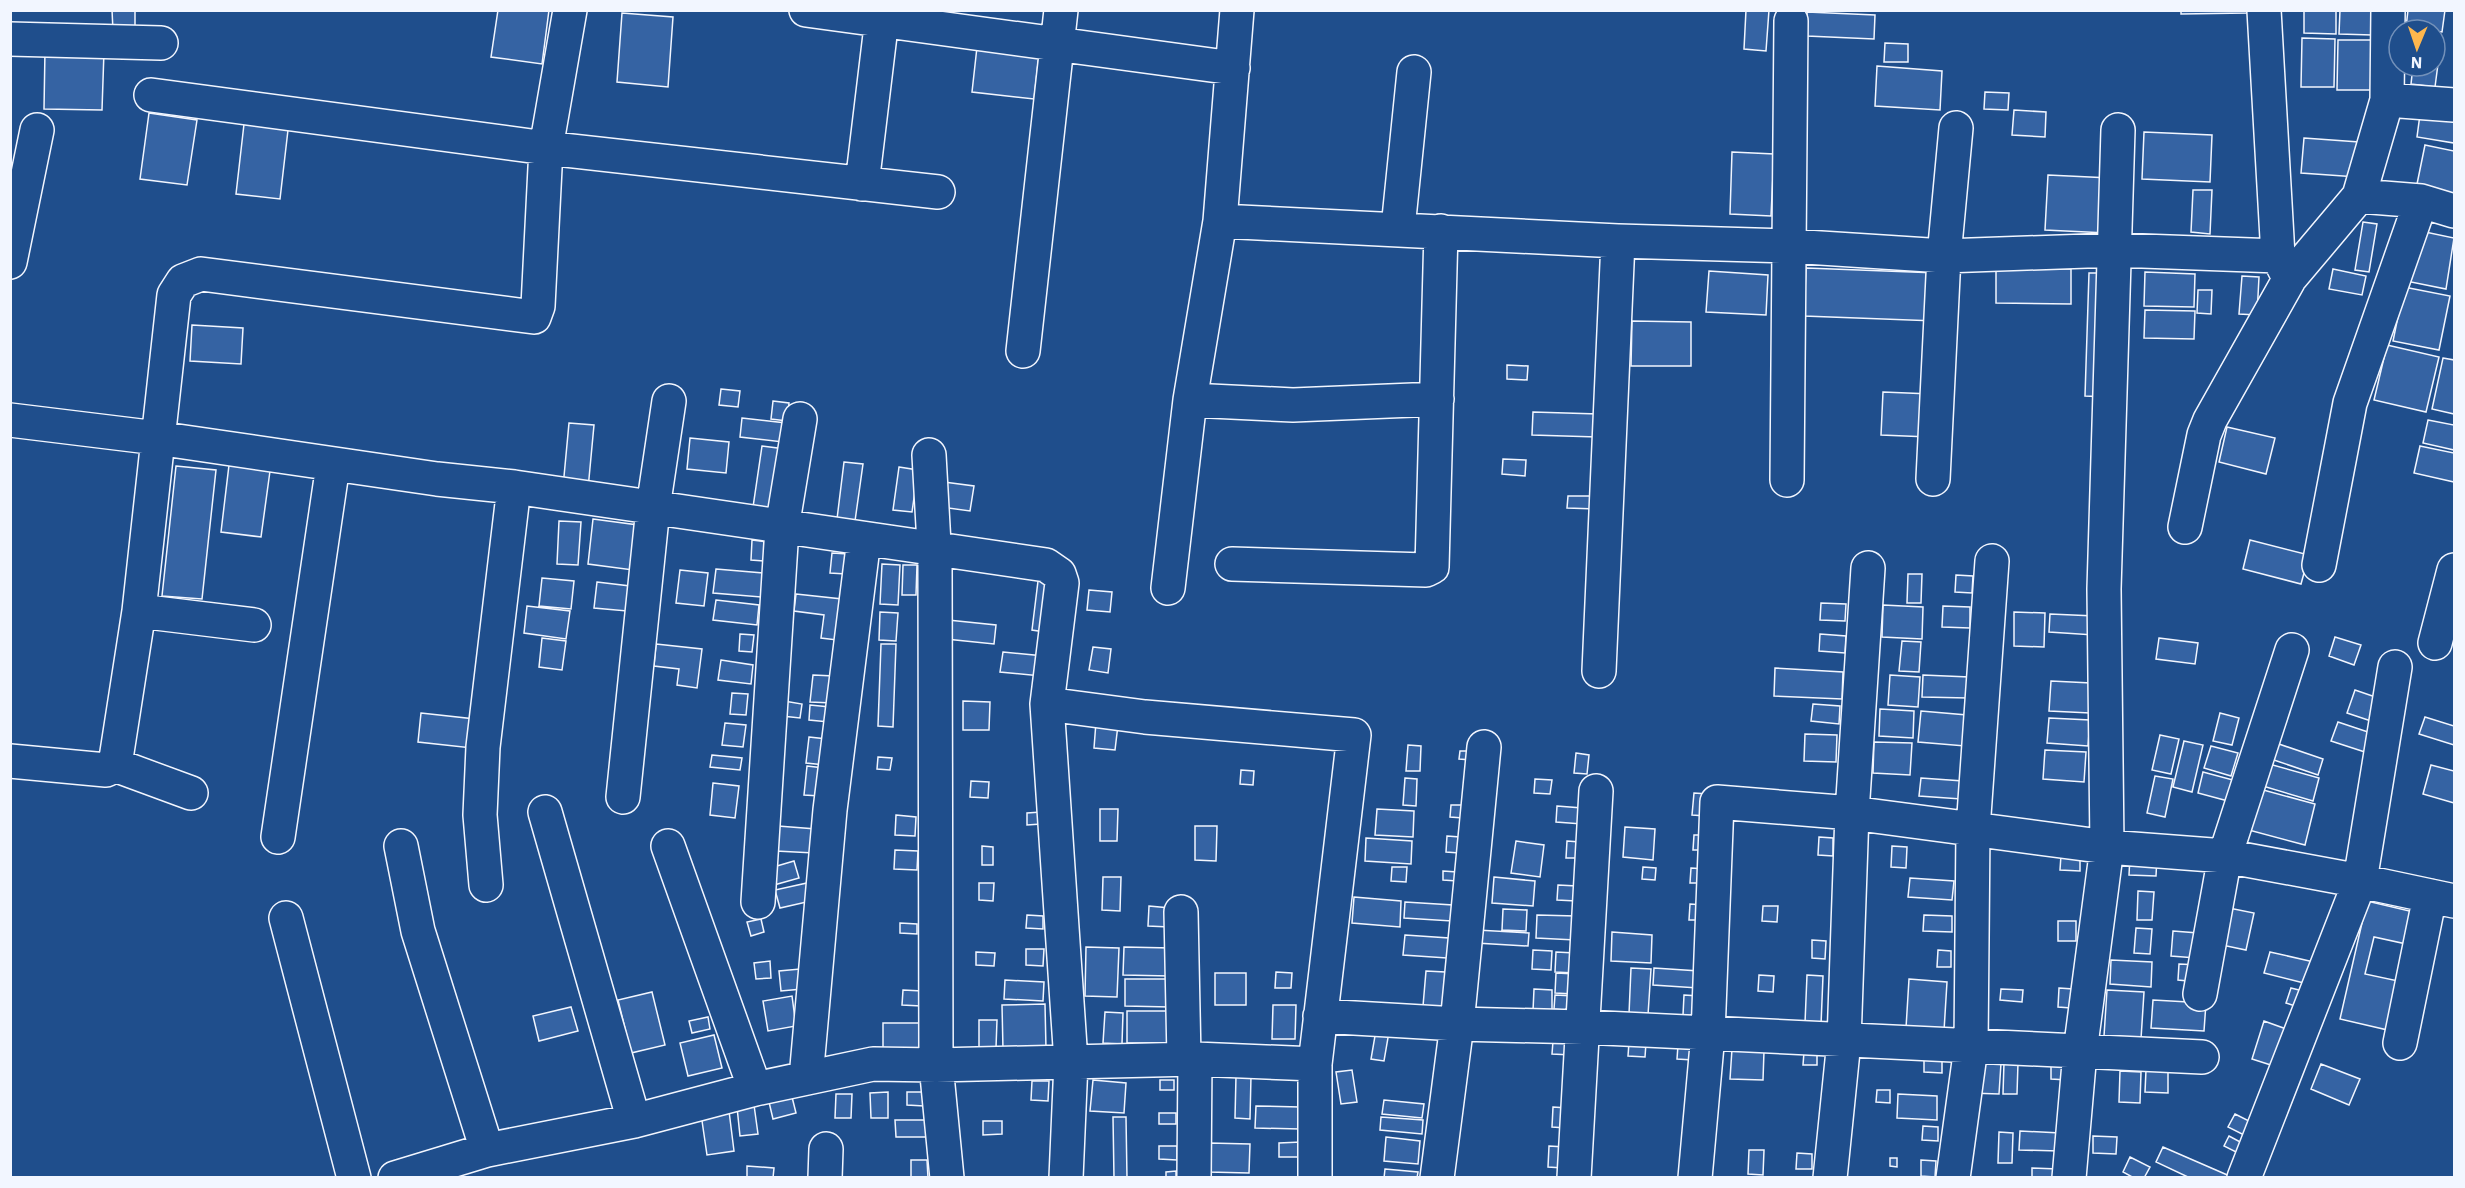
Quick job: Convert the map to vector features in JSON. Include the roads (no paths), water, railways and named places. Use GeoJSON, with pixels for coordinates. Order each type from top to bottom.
{"type":"FeatureCollection","features":[{"type":"Feature","properties":{"kind":"street"},"geometry":{"type":"LineString","coordinates":[[115,765],[139,611],[174,295],[183,281],[201,274],[534,317],[538,306],[546,148],[570,10]]}},
{"type":"Feature","properties":{"kind":"street"},"geometry":{"type":"LineString","coordinates":[[806,10],[882,15],[1233,68]]}},
{"type":"Feature","properties":{"kind":"street"},"geometry":{"type":"LineString","coordinates":[[1023,351],[1061,10]]}},
{"type":"Feature","properties":{"kind":"street"},"geometry":{"type":"LineString","coordinates":[[1168,588],[1190,400],[1220,221],[1237,10]]}},
{"type":"Feature","properties":{"kind":"street"},"geometry":{"type":"LineString","coordinates":[[2264,10],[2284,267]]}},
{"type":"Feature","properties":{"kind":"street"},"geometry":{"type":"LineString","coordinates":[[2185,527],[2207,427],[2284,267],[2359,196],[2387,100],[2388,10]]}},
{"type":"Feature","properties":{"kind":"street"},"geometry":{"type":"LineString","coordinates":[[862,184],[882,15]]}},
{"type":"Feature","properties":{"kind":"street"},"geometry":{"type":"LineString","coordinates":[[1787,480],[1791,21]]}},
{"type":"Feature","properties":{"kind":"street"},"geometry":{"type":"LineString","coordinates":[[10,39],[162,43]]}},
{"type":"Feature","properties":{"kind":"street"},"geometry":{"type":"LineString","coordinates":[[1398,228],[1414,72]]}},
{"type":"Feature","properties":{"kind":"street"},"geometry":{"type":"LineString","coordinates":[[151,95],[546,148],[938,192]]}},
{"type":"Feature","properties":{"kind":"street"},"geometry":{"type":"LineString","coordinates":[[2387,100],[2454,105]]}},
{"type":"Feature","properties":{"kind":"street"},"geometry":{"type":"LineString","coordinates":[[1933,479],[1944,256],[1956,128]]}},
{"type":"Feature","properties":{"kind":"street"},"geometry":{"type":"LineString","coordinates":[[10,262],[38,130]]}},
{"type":"Feature","properties":{"kind":"street"},"geometry":{"type":"LineString","coordinates":[[2069,1178],[2080,1052],[2107,847],[2103,589],[2118,130]]}},
{"type":"Feature","properties":{"kind":"street"},"geometry":{"type":"LineString","coordinates":[[2359,196],[2421,201],[2454,211]]}},
{"type":"Feature","properties":{"kind":"street"},"geometry":{"type":"LineString","coordinates":[[2319,565],[2350,403],[2421,201]]}},
{"type":"Feature","properties":{"kind":"street"},"geometry":{"type":"LineString","coordinates":[[1220,221],[1398,228],[1618,241],[1790,246],[1944,256],[2115,250],[2284,267]]}},
{"type":"Feature","properties":{"kind":"street"},"geometry":{"type":"LineString","coordinates":[[1232,564],[1426,570],[1432,567],[1441,231]]}},
{"type":"Feature","properties":{"kind":"street"},"geometry":{"type":"LineString","coordinates":[[1599,671],[1618,241]]}},
{"type":"Feature","properties":{"kind":"street"},"geometry":{"type":"LineString","coordinates":[[1190,400],[1293,405],[1437,399]]}},
{"type":"Feature","properties":{"kind":"street"},"geometry":{"type":"LineString","coordinates":[[623,797],[653,508],[669,401]]}},
{"type":"Feature","properties":{"kind":"street"},"geometry":{"type":"LineString","coordinates":[[758,902],[782,528],[800,419]]}},
{"type":"Feature","properties":{"kind":"street"},"geometry":{"type":"LineString","coordinates":[[10,420],[157,438],[333,465],[396,471],[438,479],[514,487],[1046,565],[1059,574],[1062,583],[1047,704],[1071,1062],[1066,1178]]}},
{"type":"Feature","properties":{"kind":"street"},"geometry":{"type":"LineString","coordinates":[[929,455],[935,550],[936,1065],[947,1178]]}},
{"type":"Feature","properties":{"kind":"street"},"geometry":{"type":"LineString","coordinates":[[278,837],[333,465]]}},
{"type":"Feature","properties":{"kind":"street"},"geometry":{"type":"LineString","coordinates":[[486,885],[480,815],[483,747],[514,487]]}},
{"type":"Feature","properties":{"kind":"street"},"geometry":{"type":"LineString","coordinates":[[806,1078],[830,810],[864,539]]}},
{"type":"Feature","properties":{"kind":"street"},"geometry":{"type":"LineString","coordinates":[[1953,1178],[1971,1047],[1973,829],[1992,561]]}},
{"type":"Feature","properties":{"kind":"street"},"geometry":{"type":"LineString","coordinates":[[1830,1178],[1844,1041],[1852,813],[1868,568]]}},
{"type":"Feature","properties":{"kind":"street"},"geometry":{"type":"LineString","coordinates":[[2435,644],[2454,570]]}},
{"type":"Feature","properties":{"kind":"street"},"geometry":{"type":"LineString","coordinates":[[139,611],[254,626]]}},
{"type":"Feature","properties":{"kind":"street"},"geometry":{"type":"LineString","coordinates":[[2200,994],[2225,856],[2292,650]]}},
{"type":"Feature","properties":{"kind":"street"},"geometry":{"type":"LineString","coordinates":[[2244,1178],[2360,881],[2395,667]]}},
{"type":"Feature","properties":{"kind":"street"},"geometry":{"type":"LineString","coordinates":[[1047,704],[1145,717],[1354,735],[1315,1064],[1315,1178]]}},
{"type":"Feature","properties":{"kind":"street"},"geometry":{"type":"LineString","coordinates":[[1437,1178],[1457,1024],[1484,747]]}},
{"type":"Feature","properties":{"kind":"street"},"geometry":{"type":"LineString","coordinates":[[10,761],[106,770],[115,765],[191,793]]}},
{"type":"Feature","properties":{"kind":"street"},"geometry":{"type":"LineString","coordinates":[[1574,1178],[1596,790]]}},
{"type":"Feature","properties":{"kind":"street"},"geometry":{"type":"LineString","coordinates":[[1695,1178],[1708,1034],[1717,802],[1852,813],[2107,847],[2225,856],[2442,899],[2400,1043]]}},
{"type":"Feature","properties":{"kind":"street"},"geometry":{"type":"LineString","coordinates":[[545,812],[633,1121]]}},
{"type":"Feature","properties":{"kind":"street"},"geometry":{"type":"LineString","coordinates":[[400,846],[418,931],[487,1150]]}},
{"type":"Feature","properties":{"kind":"street"},"geometry":{"type":"LineString","coordinates":[[668,846],[755,1089]]}},
{"type":"Feature","properties":{"kind":"street"},"geometry":{"type":"LineString","coordinates":[[1181,912],[1190,1059],[1194,1178]]}},
{"type":"Feature","properties":{"kind":"street"},"geometry":{"type":"LineString","coordinates":[[286,918],[354,1178]]}},
{"type":"Feature","properties":{"kind":"street"},"geometry":{"type":"LineString","coordinates":[[1320,1016],[2202,1057]]}},
{"type":"Feature","properties":{"kind":"street"},"geometry":{"type":"LineString","coordinates":[[395,1178],[487,1150],[633,1121],[755,1089],[873,1064],[936,1065],[1190,1059],[1315,1064]]}}]}
